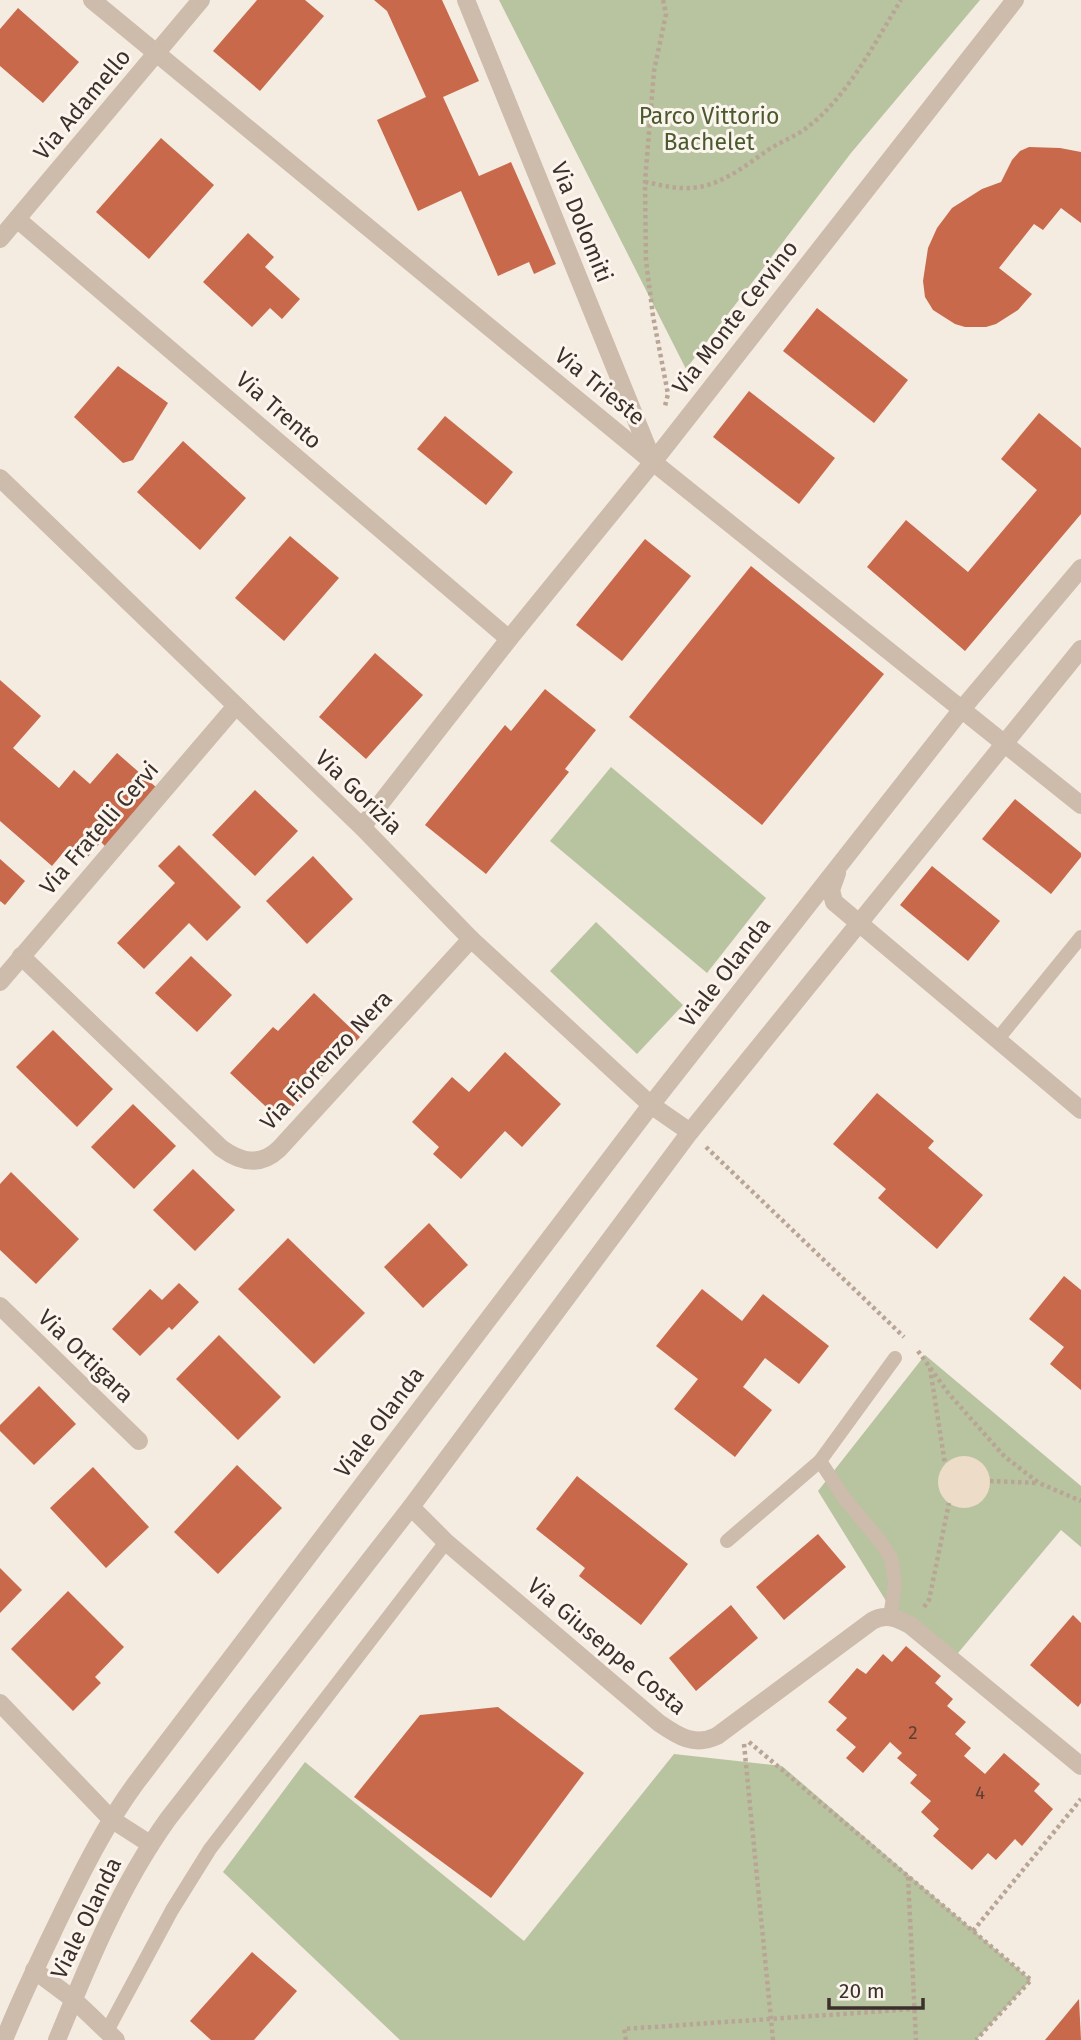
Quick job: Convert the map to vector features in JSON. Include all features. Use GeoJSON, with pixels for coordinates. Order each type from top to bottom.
{"type":"FeatureCollection","features":[{"type":"Feature","properties":{"kind":"street","name":"Via Trieste"},"geometry":{"type":"LineString","coordinates":[[92,0],[653,462],[1081,805]]}},
{"type":"Feature","properties":{"kind":"street","name":"Via Adamello"},"geometry":{"type":"LineString","coordinates":[[0,239],[201,0]]}},
{"type":"Feature","properties":{"kind":"street","name":"Via Dolomiti"},"geometry":{"type":"LineString","coordinates":[[466,0],[653,462]]}},
{"type":"Feature","properties":{"kind":"street","name":"Via Monte Cervino"},"geometry":{"type":"LineString","coordinates":[[362,827],[509,639],[653,462],[1015,0]]}},
{"type":"Feature","properties":{"kind":"street","name":"Via Trento"},"geometry":{"type":"LineString","coordinates":[[17,219],[509,639]]}},
{"type":"Feature","properties":{"kind":"street","name":"Via Gorizia"},"geometry":{"type":"LineString","coordinates":[[0,478],[362,827],[471,939],[651,1105],[690,1132]]}},
{"type":"Feature","properties":{"kind":"street","name":"Viale Olanda"},"geometry":{"type":"LineString","coordinates":[[4,2040],[34,1970],[111,1819],[152,1760],[651,1105],[962,709],[1081,568]]}},
{"type":"Feature","properties":{"kind":"street","name":"Viale Olanda"},"geometry":{"type":"LineString","coordinates":[[57,2040],[122,1895],[150,1844],[411,1507],[690,1132],[1081,649]]}},
{"type":"Feature","properties":{"kind":"street","name":"Via Fratelli Cervi"},"geometry":{"type":"LineString","coordinates":[[0,982],[235,706]]}},
{"type":"Feature","properties":{"kind":"street","name":"Viale Olanda"},"geometry":{"type":"LineString","coordinates":[[841,863],[833,883],[832,896],[834,902],[858,922]]}},
{"type":"Feature","properties":{"kind":"street"},"geometry":{"type":"LineString","coordinates":[[858,922],[1081,1110]]}},
{"type":"Feature","properties":{"kind":"street","name":"Via Fiorenzo Nera"},"geometry":{"type":"LineString","coordinates":[[22,956],[221,1148],[236,1157],[253,1162],[267,1158],[279,1149],[471,939]]}},
{"type":"Feature","properties":{"kind":"street","name":"Via Ortigara"},"geometry":{"type":"LineString","coordinates":[[0,1306],[139,1441]]}},
{"type":"Feature","properties":{"kind":"street","name":"Via Giuseppe Costa"},"geometry":{"type":"LineString","coordinates":[[411,1507],[446,1542],[659,1723],[685,1739],[695,1741],[712,1738],[872,1621],[883,1616],[890,1617]]}},
{"type":"Feature","properties":{"kind":"street"},"geometry":{"type":"LineString","coordinates":[[890,1617],[910,1625],[1081,1766]]}},
{"type":"Feature","properties":{"kind":"street"},"geometry":{"type":"LineString","coordinates":[[0,1703],[111,1819],[150,1844]]}},
{"type":"Feature","properties":{"kind":"street"},"geometry":{"type":"LineString","coordinates":[[34,1970],[74,1999],[111,2036]]}},
{"type":"Feature","properties":{"kind":"lane"},"geometry":{"type":"LineString","coordinates":[[998,1040],[1081,937]]}},
{"type":"Feature","properties":{"kind":"lane"},"geometry":{"type":"LineString","coordinates":[[727,1541],[820,1461],[895,1358]]}},
{"type":"Feature","properties":{"kind":"lane"},"geometry":{"type":"LineString","coordinates":[[820,1461],[845,1499],[891,1558],[895,1584],[890,1617]]}},
{"type":"Feature","properties":{"kind":"lane"},"geometry":{"type":"LineString","coordinates":[[111,2036],[172,1910],[210,1849],[446,1542]]}},
{"type":"Feature","properties":{"kind":"path"},"geometry":{"type":"LineString","coordinates":[[663,0],[666,14],[654,71],[645,182],[646,260],[653,316],[668,394],[664,407]]}},
{"type":"Feature","properties":{"kind":"path"},"geometry":{"type":"LineString","coordinates":[[645,182],[682,188],[706,186],[732,176],[806,128],[836,98],[901,0]]}},
{"type":"Feature","properties":{"kind":"path"},"geometry":{"type":"LineString","coordinates":[[690,1132],[920,1352],[949,1394],[1005,1457],[1038,1483],[1081,1501]]}},
{"type":"Feature","properties":{"kind":"path"},"geometry":{"type":"LineString","coordinates":[[930,1367],[945,1464]]}},
{"type":"Feature","properties":{"kind":"path"},"geometry":{"type":"LineString","coordinates":[[990,1480],[1038,1483]]}},
{"type":"Feature","properties":{"kind":"path"},"geometry":{"type":"LineString","coordinates":[[910,1625],[929,1600],[949,1503]]}},
{"type":"Feature","properties":{"kind":"path"},"geometry":{"type":"LineString","coordinates":[[773,2040],[743,1737],[1031,1980],[976,2040]]}},
{"type":"Feature","properties":{"kind":"path"},"geometry":{"type":"LineString","coordinates":[[973,1931],[1081,1799]]}},
{"type":"Feature","properties":{"kind":"path"},"geometry":{"type":"LineString","coordinates":[[908,1876],[916,2040]]}},
{"type":"Feature","properties":{"kind":"path"},"geometry":{"type":"LineString","coordinates":[[626,2040],[624,2029],[915,2009]]}},
{"type":"Feature","properties":{"kind":"green space","name":"Parco Vittorio Bachelet"},"geometry":{"type":"Polygon","coordinates":[[[499,0],[980,0],[851,153],[686,369],[499,0]]]}},
{"type":"Feature","properties":{"kind":"green space"},"geometry":{"type":"Polygon","coordinates":[[[611,767],[766,898],[707,973],[550,841],[611,767]]]}},
{"type":"Feature","properties":{"kind":"green space"},"geometry":{"type":"Polygon","coordinates":[[[596,922],[683,1005],[637,1054],[550,971],[596,922]]]}},
{"type":"Feature","properties":{"kind":"green space"},"geometry":{"type":"Polygon","coordinates":[[[925,1355],[1081,1486],[1081,1547],[1061,1530],[953,1659],[891,1609],[818,1491],[925,1355]]]}},
{"type":"Feature","properties":{"kind":"green space"},"geometry":{"type":"Polygon","coordinates":[[[674,1754],[782,1766],[1031,1980],[976,2040],[400,2040],[223,1872],[305,1762],[524,1941],[674,1754]]]}},
{"type":"Feature","properties":{"kind":"shaded area"},"geometry":{"type":"Polygon","coordinates":[[[964,1456],[974,1458],[982,1464],[988,1472],[988,1492],[982,1500],[974,1506],[964,1508],[954,1506],[946,1500],[940,1492],[938,1482],[940,1472],[946,1464],[954,1458],[964,1456]]]}},
{"type":"Feature","properties":{"kind":"building"},"geometry":{"type":"Polygon","coordinates":[[[257,0],[305,0],[324,16],[260,91],[213,51],[257,0]]]}},
{"type":"Feature","properties":{"kind":"building"},"geometry":{"type":"Polygon","coordinates":[[[374,0],[442,0],[479,81],[443,97],[479,176],[511,162],[556,264],[534,274],[529,262],[498,276],[461,191],[418,211],[377,120],[426,97],[387,11],[374,0]]]}},
{"type":"Feature","properties":{"kind":"building"},"geometry":{"type":"Polygon","coordinates":[[[18,8],[79,62],[43,103],[0,66],[0,29],[18,8]]]}},
{"type":"Feature","properties":{"kind":"building"},"geometry":{"type":"Polygon","coordinates":[[[161,138],[214,185],[149,259],[96,212],[161,138]]]}},
{"type":"Feature","properties":{"kind":"building"},"geometry":{"type":"Polygon","coordinates":[[[1029,147],[1081,152],[1081,223],[1061,208],[1043,230],[1034,224],[999,268],[1032,294],[1018,310],[996,324],[965,327],[955,324],[933,310],[925,297],[923,281],[928,248],[937,228],[952,208],[982,189],[1001,182],[1012,160],[1020,151],[1029,147]]]}},
{"type":"Feature","properties":{"kind":"building"},"geometry":{"type":"Polygon","coordinates":[[[248,233],[274,257],[265,267],[300,299],[282,319],[270,308],[252,327],[203,282],[248,233]]]}},
{"type":"Feature","properties":{"kind":"building"},"geometry":{"type":"Polygon","coordinates":[[[817,308],[908,380],[874,423],[783,351],[817,308]]]}},
{"type":"Feature","properties":{"kind":"building"},"geometry":{"type":"Polygon","coordinates":[[[118,366],[168,403],[133,460],[123,463],[74,417],[118,366]]]}},
{"type":"Feature","properties":{"kind":"building"},"geometry":{"type":"Polygon","coordinates":[[[749,391],[835,458],[799,504],[713,437],[749,391]]]}},
{"type":"Feature","properties":{"kind":"building"},"geometry":{"type":"Polygon","coordinates":[[[1039,413],[1081,448],[1081,514],[965,651],[867,567],[906,520],[968,572],[1037,490],[1001,459],[1039,413]]]}},
{"type":"Feature","properties":{"kind":"building"},"geometry":{"type":"Polygon","coordinates":[[[445,416],[513,472],[486,505],[417,449],[445,416]]]}},
{"type":"Feature","properties":{"kind":"building"},"geometry":{"type":"Polygon","coordinates":[[[183,441],[246,498],[200,550],[137,492],[183,441]]]}},
{"type":"Feature","properties":{"kind":"building"},"geometry":{"type":"Polygon","coordinates":[[[290,536],[339,578],[284,641],[235,598],[290,536]]]}},
{"type":"Feature","properties":{"kind":"building"},"geometry":{"type":"Polygon","coordinates":[[[645,539],[691,576],[622,661],[576,625],[645,539]]]}},
{"type":"Feature","properties":{"kind":"building"},"geometry":{"type":"Polygon","coordinates":[[[751,566],[884,674],[762,825],[629,717],[751,566]]]}},
{"type":"Feature","properties":{"kind":"building"},"geometry":{"type":"Polygon","coordinates":[[[375,653],[423,695],[366,759],[319,717],[375,653]]]}},
{"type":"Feature","properties":{"kind":"building"},"geometry":{"type":"Polygon","coordinates":[[[0,680],[41,716],[13,748],[59,788],[74,770],[90,784],[117,753],[157,788],[106,847],[101,842],[84,861],[68,847],[52,866],[0,821],[0,680]]]}},
{"type":"Feature","properties":{"kind":"building"},"geometry":{"type":"Polygon","coordinates":[[[545,689],[596,730],[565,769],[569,772],[486,874],[425,825],[505,725],[511,731],[545,689]]]}},
{"type":"Feature","properties":{"kind":"building"},"geometry":{"type":"Polygon","coordinates":[[[255,790],[298,831],[255,876],[212,835],[255,790]]]}},
{"type":"Feature","properties":{"kind":"building"},"geometry":{"type":"Polygon","coordinates":[[[1015,799],[1081,853],[1081,857],[1051,894],[982,839],[1015,799]]]}},
{"type":"Feature","properties":{"kind":"building"},"geometry":{"type":"Polygon","coordinates":[[[179,845],[241,907],[207,941],[189,923],[144,969],[117,943],[175,883],[158,866],[179,845]]]}},
{"type":"Feature","properties":{"kind":"building"},"geometry":{"type":"Polygon","coordinates":[[[313,856],[353,899],[307,944],[266,901],[313,856]]]}},
{"type":"Feature","properties":{"kind":"building"},"geometry":{"type":"Polygon","coordinates":[[[0,859],[25,881],[5,905],[0,901],[0,859]]]}},
{"type":"Feature","properties":{"kind":"building"},"geometry":{"type":"Polygon","coordinates":[[[932,866],[1000,921],[968,961],[900,905],[932,866]]]}},
{"type":"Feature","properties":{"kind":"building"},"geometry":{"type":"Polygon","coordinates":[[[191,956],[232,995],[197,1032],[155,993],[191,956]]]}},
{"type":"Feature","properties":{"kind":"building"},"geometry":{"type":"Polygon","coordinates":[[[314,993],[360,1037],[280,1120],[230,1073],[273,1027],[278,1031],[314,993]]]}},
{"type":"Feature","properties":{"kind":"building"},"geometry":{"type":"Polygon","coordinates":[[[53,1030],[113,1089],[77,1127],[16,1067],[53,1030]]]}},
{"type":"Feature","properties":{"kind":"building"},"geometry":{"type":"Polygon","coordinates":[[[505,1052],[561,1104],[522,1147],[505,1131],[461,1179],[433,1154],[439,1147],[412,1122],[452,1077],[469,1092],[505,1052]]]}},
{"type":"Feature","properties":{"kind":"building"},"geometry":{"type":"Polygon","coordinates":[[[877,1093],[934,1141],[928,1148],[983,1195],[937,1249],[878,1198],[886,1189],[833,1144],[877,1093]]]}},
{"type":"Feature","properties":{"kind":"building"},"geometry":{"type":"Polygon","coordinates":[[[133,1104],[176,1146],[134,1189],[91,1147],[133,1104]]]}},
{"type":"Feature","properties":{"kind":"building"},"geometry":{"type":"Polygon","coordinates":[[[193,1169],[235,1210],[195,1251],[153,1210],[193,1169]]]}},
{"type":"Feature","properties":{"kind":"building"},"geometry":{"type":"Polygon","coordinates":[[[11,1172],[79,1239],[36,1284],[0,1250],[0,1184],[11,1172]]]}},
{"type":"Feature","properties":{"kind":"building"},"geometry":{"type":"Polygon","coordinates":[[[429,1223],[468,1265],[423,1308],[384,1267],[429,1223]]]}},
{"type":"Feature","properties":{"kind":"building"},"geometry":{"type":"Polygon","coordinates":[[[288,1238],[365,1313],[314,1364],[238,1289],[288,1238]]]}},
{"type":"Feature","properties":{"kind":"building"},"geometry":{"type":"Polygon","coordinates":[[[1064,1276],[1081,1290],[1081,1390],[1050,1364],[1064,1347],[1029,1319],[1064,1276]]]}},
{"type":"Feature","properties":{"kind":"building"},"geometry":{"type":"Polygon","coordinates":[[[179,1283],[199,1302],[172,1330],[169,1327],[140,1356],[112,1329],[150,1289],[162,1300],[179,1283]]]}},
{"type":"Feature","properties":{"kind":"building"},"geometry":{"type":"Polygon","coordinates":[[[702,1289],[742,1321],[763,1294],[829,1346],[799,1384],[765,1358],[743,1387],[772,1410],[735,1457],[674,1409],[698,1379],[656,1346],[702,1289]]]}},
{"type":"Feature","properties":{"kind":"building"},"geometry":{"type":"Polygon","coordinates":[[[219,1335],[281,1397],[238,1440],[176,1379],[219,1335]]]}},
{"type":"Feature","properties":{"kind":"building"},"geometry":{"type":"Polygon","coordinates":[[[39,1386],[76,1424],[34,1465],[0,1431],[0,1425],[39,1386]]]}},
{"type":"Feature","properties":{"kind":"building"},"geometry":{"type":"Polygon","coordinates":[[[237,1465],[282,1508],[218,1574],[174,1532],[237,1465]]]}},
{"type":"Feature","properties":{"kind":"building"},"geometry":{"type":"Polygon","coordinates":[[[93,1467],[149,1527],[106,1568],[50,1508],[93,1467]]]}},
{"type":"Feature","properties":{"kind":"building"},"geometry":{"type":"Polygon","coordinates":[[[577,1476],[688,1564],[641,1625],[579,1576],[585,1568],[536,1529],[577,1476]]]}},
{"type":"Feature","properties":{"kind":"building"},"geometry":{"type":"Polygon","coordinates":[[[818,1534],[846,1567],[784,1620],[756,1587],[818,1534]]]}},
{"type":"Feature","properties":{"kind":"building"},"geometry":{"type":"Polygon","coordinates":[[[0,1568],[22,1590],[0,1613],[0,1568]]]}},
{"type":"Feature","properties":{"kind":"building"},"geometry":{"type":"Polygon","coordinates":[[[68,1591],[124,1647],[95,1677],[101,1683],[73,1711],[11,1649],[68,1591]]]}},
{"type":"Feature","properties":{"kind":"building"},"geometry":{"type":"Polygon","coordinates":[[[731,1605],[758,1638],[696,1691],[669,1658],[731,1605]]]}},
{"type":"Feature","properties":{"kind":"building"},"geometry":{"type":"Polygon","coordinates":[[[1073,1615],[1081,1623],[1081,1703],[1078,1707],[1030,1665],[1073,1615]]]}},
{"type":"Feature","properties":{"kind":"building"},"geometry":{"type":"Polygon","coordinates":[[[906,1646],[941,1676],[935,1683],[953,1699],[947,1706],[966,1722],[955,1734],[971,1748],[964,1756],[985,1774],[1004,1753],[1040,1784],[1034,1791],[1053,1809],[1022,1846],[1015,1839],[996,1860],[988,1853],[972,1870],[933,1836],[939,1829],[921,1812],[931,1801],[910,1783],[917,1775],[897,1758],[902,1753],[890,1742],[863,1773],[846,1758],[856,1747],[836,1730],[847,1718],[828,1702],[857,1668],[866,1674],[883,1654],[892,1662],[906,1646]]]}},
{"type":"Feature","properties":{"kind":"building"},"geometry":{"type":"Polygon","coordinates":[[[498,1707],[584,1773],[491,1898],[354,1797],[420,1715],[498,1707]]]}},
{"type":"Feature","properties":{"kind":"building"},"geometry":{"type":"Polygon","coordinates":[[[252,1952],[297,1991],[254,2040],[211,2040],[190,2021],[252,1952]]]}},
{"type":"Feature","properties":{"kind":"building"},"geometry":{"type":"Polygon","coordinates":[[[1079,1999],[1081,2040],[1045,2040],[1079,1999]]]}}]}
